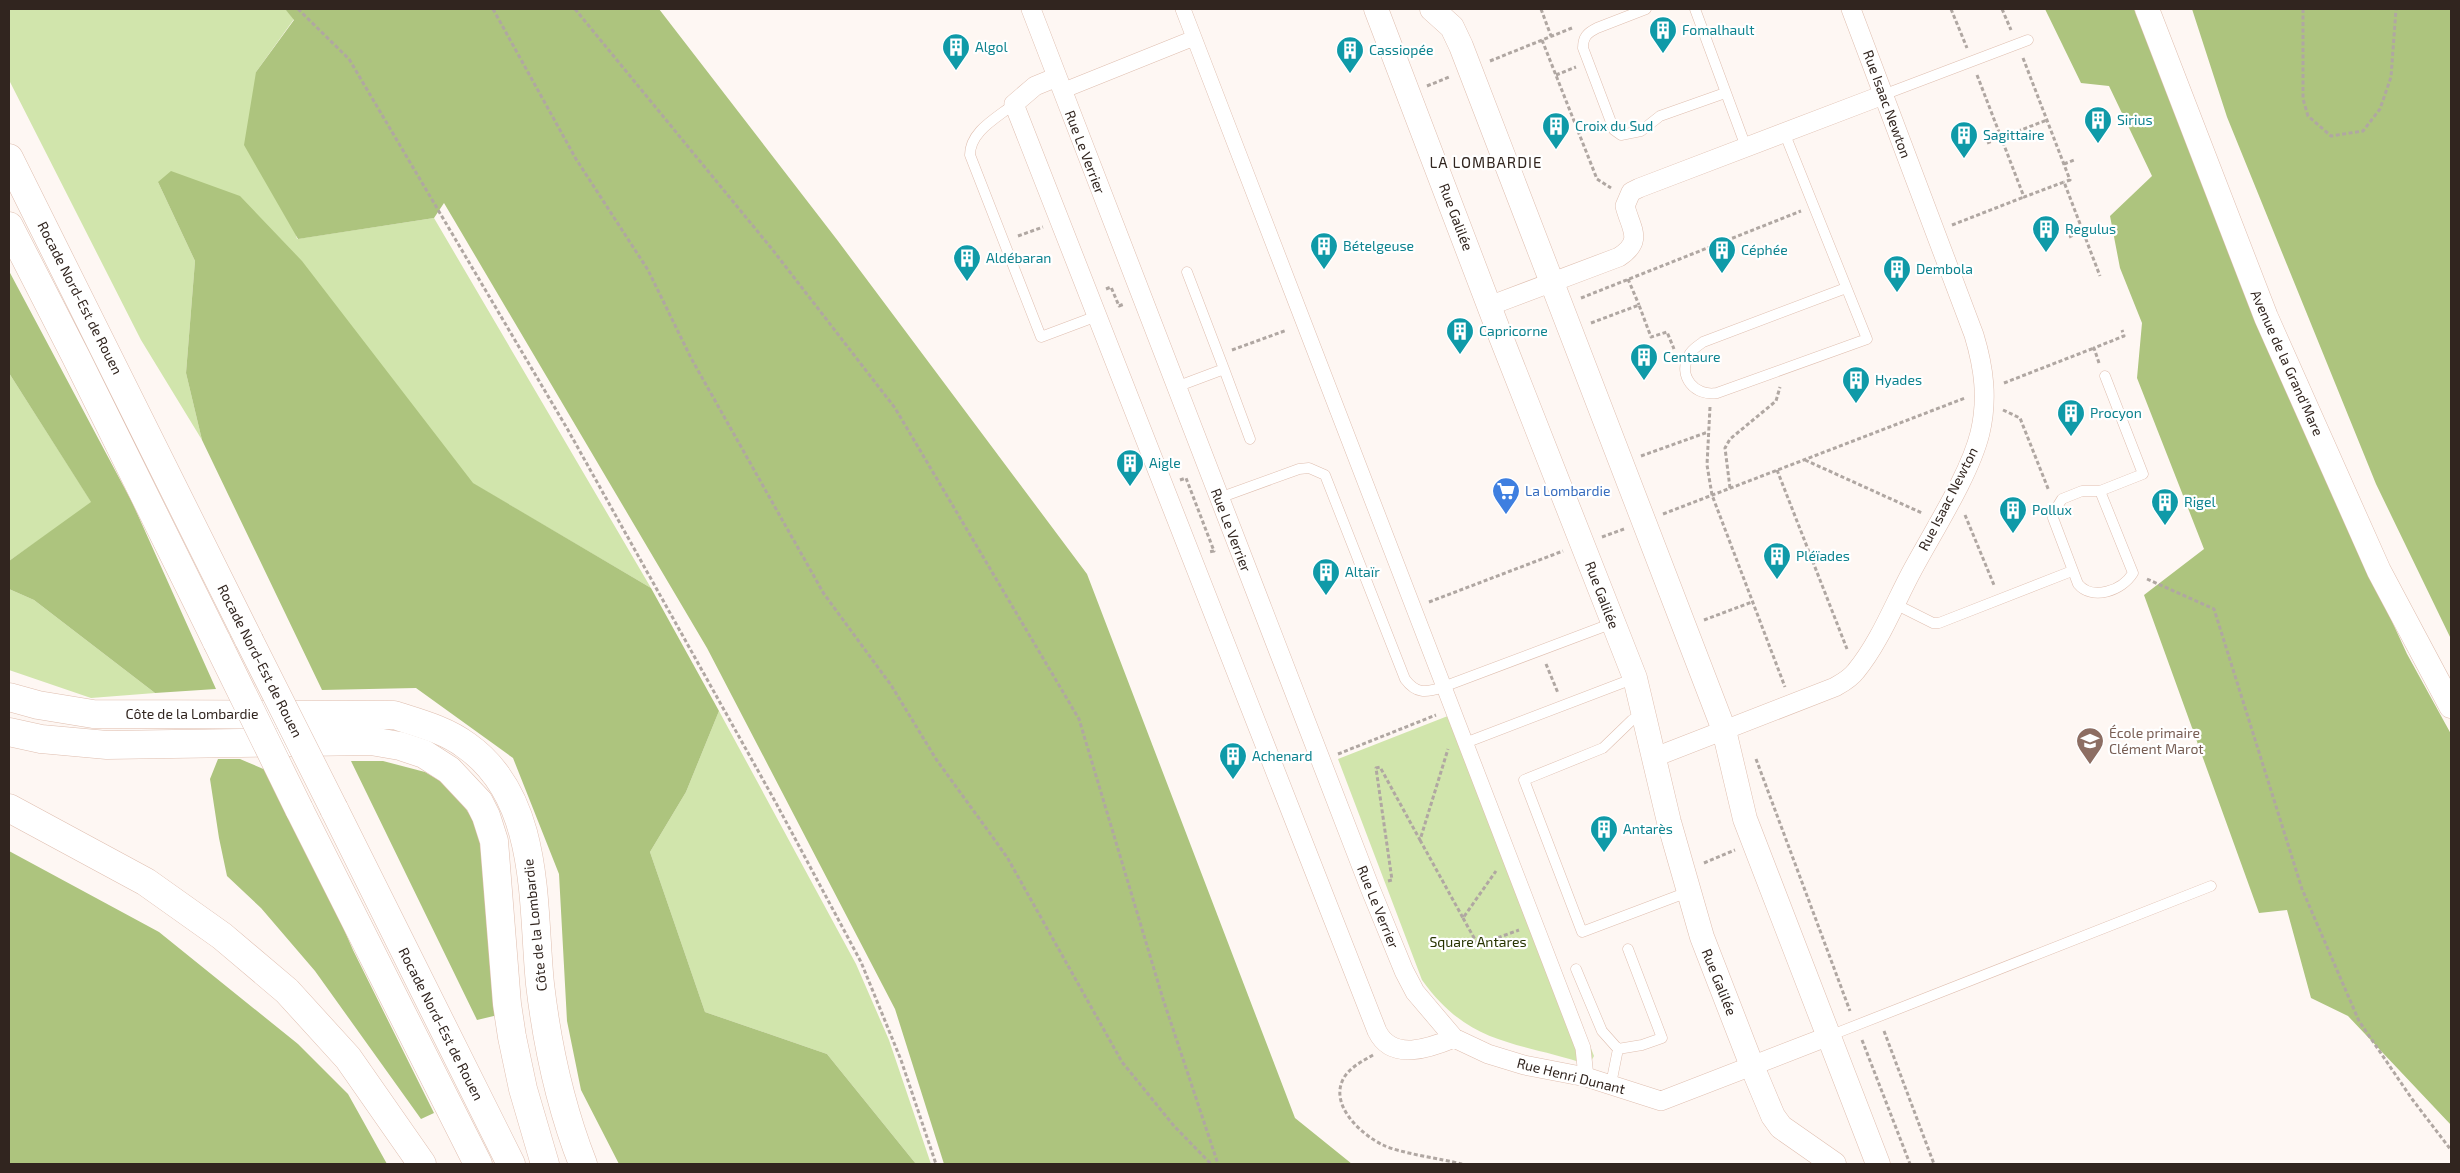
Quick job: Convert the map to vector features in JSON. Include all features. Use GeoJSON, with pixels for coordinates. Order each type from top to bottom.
{"type":"FeatureCollection","features":[{"type":"Feature","properties":{"kind":"main road","name":"Rocade Nord-Est de Rouen"},"geometry":{"type":"LineString","coordinates":[[9,158],[511,1164]]}},
{"type":"Feature","properties":{"kind":"main road"},"geometry":{"type":"LineString","coordinates":[[9,226],[478,1164]]}},
{"type":"Feature","properties":{"kind":"main road","name":"Côte de la Lombardie"},"geometry":{"type":"LineString","coordinates":[[9,697],[38,705],[93,714],[394,715],[424,724],[467,746],[482,758],[507,793],[520,819],[529,856],[536,914],[540,985],[555,1068],[575,1142],[584,1164]]}},
{"type":"Feature","properties":{"kind":"main road"},"geometry":{"type":"LineString","coordinates":[[9,732],[40,739],[107,745],[371,742],[400,746],[424,754],[449,770],[479,802],[494,840],[508,1012],[523,1089],[544,1164]]}},
{"type":"Feature","properties":{"kind":"main road"},"geometry":{"type":"LineString","coordinates":[[9,808],[146,882],[222,936],[286,990],[348,1058],[422,1164]]}},
{"type":"Feature","properties":{"kind":"street","name":"Rue Le Verrier"},"geometry":{"type":"LineString","coordinates":[[1032,9],[1218,498],[1404,971],[1415,992],[1454,1038]]}},
{"type":"Feature","properties":{"kind":"street"},"geometry":{"type":"LineString","coordinates":[[1183,9],[1453,716],[1583,1048],[1586,1077]]}},
{"type":"Feature","properties":{"kind":"street","name":"Rue Galilée"},"geometry":{"type":"LineString","coordinates":[[1376,9],[1634,678],[1702,938],[1752,1066],[1773,1116],[1781,1127],[1834,1164]]}},
{"type":"Feature","properties":{"kind":"street"},"geometry":{"type":"LineString","coordinates":[[1432,9],[1452,27],[1644,521],[1733,727],[1745,819],[1878,1164]]}},
{"type":"Feature","properties":{"kind":"street","name":"Rue Isaac Newton"},"geometry":{"type":"LineString","coordinates":[[1655,757],[1835,687],[1849,678],[1866,657],[1974,453],[1980,434],[1985,396],[1982,362],[1974,335],[1851,9]]}},
{"type":"Feature","properties":{"kind":"street","name":"Avenue de la Grand'Mare"},"geometry":{"type":"LineString","coordinates":[[2147,9],[2266,318],[2379,570],[2451,706]]}},
{"type":"Feature","properties":{"kind":"street"},"geometry":{"type":"LineString","coordinates":[[1194,38],[1059,84],[1035,86],[1014,104],[1376,1031],[1386,1044],[1406,1051],[1427,1047],[1454,1038]]}},
{"type":"Feature","properties":{"kind":"street"},"geometry":{"type":"LineString","coordinates":[[1489,306],[1619,257],[1628,251],[1634,242],[1634,232],[1625,206],[1631,192],[1883,95]]}},
{"type":"Feature","properties":{"kind":"street","name":"Rue Henri Dunant"},"geometry":{"type":"LineString","coordinates":[[1454,1038],[1488,1054],[1524,1065],[1586,1077],[1661,1101],[1829,1036]]}},
{"type":"Feature","properties":{"kind":"lane"},"geometry":{"type":"LineString","coordinates":[[1646,9],[1589,32],[1582,42],[1614,130],[1621,134],[1641,131],[1660,116],[1725,93]]}},
{"type":"Feature","properties":{"kind":"lane"},"geometry":{"type":"LineString","coordinates":[[1695,9],[1746,147]]}},
{"type":"Feature","properties":{"kind":"lane"},"geometry":{"type":"LineString","coordinates":[[1883,95],[2028,40]]}},
{"type":"Feature","properties":{"kind":"lane"},"geometry":{"type":"LineString","coordinates":[[1014,104],[974,137],[970,147],[970,155],[1041,337],[1097,316]]}},
{"type":"Feature","properties":{"kind":"lane"},"geometry":{"type":"LineString","coordinates":[[1784,132],[1867,339],[1785,370],[1711,394],[1698,391],[1686,377],[1686,365],[1689,356],[1703,342],[1846,288]]}},
{"type":"Feature","properties":{"kind":"lane"},"geometry":{"type":"LineString","coordinates":[[1187,272],[1250,439]]}},
{"type":"Feature","properties":{"kind":"lane"},"geometry":{"type":"LineString","coordinates":[[1176,387],[1224,369]]}},
{"type":"Feature","properties":{"kind":"lane"},"geometry":{"type":"LineString","coordinates":[[2100,490],[2133,573],[2124,583],[2094,594],[2084,591],[2072,571],[2053,518],[2057,506],[2062,499],[2082,491],[2100,490],[2143,474],[2104,376]]}},
{"type":"Feature","properties":{"kind":"lane"},"geometry":{"type":"LineString","coordinates":[[1218,498],[1299,468],[1309,468],[1325,475],[1405,679],[1417,691],[1425,692],[1443,687],[1613,622]]}},
{"type":"Feature","properties":{"kind":"lane"},"geometry":{"type":"LineString","coordinates":[[1894,604],[1934,623],[1939,623],[2072,571]]}},
{"type":"Feature","properties":{"kind":"lane"},"geometry":{"type":"LineString","coordinates":[[1465,743],[1634,678]]}},
{"type":"Feature","properties":{"kind":"lane"},"geometry":{"type":"LineString","coordinates":[[1644,713],[1632,720],[1603,748],[1524,780],[1582,932],[1686,882]]}},
{"type":"Feature","properties":{"kind":"lane"},"geometry":{"type":"LineString","coordinates":[[1829,1036],[2211,886]]}},
{"type":"Feature","properties":{"kind":"lane"},"geometry":{"type":"LineString","coordinates":[[1618,1049],[1642,1045],[1662,1038],[1628,949]]}},
{"type":"Feature","properties":{"kind":"lane"},"geometry":{"type":"LineString","coordinates":[[1576,969],[1602,1031],[1618,1049]]}},
{"type":"Feature","properties":{"kind":"lane"},"geometry":{"type":"LineString","coordinates":[[1611,1084],[1618,1049]]}},
{"type":"Feature","properties":{"kind":"path"},"geometry":{"type":"LineString","coordinates":[[298,9],[349,59],[568,430],[776,803],[861,962],[901,1060],[936,1164]]}},
{"type":"Feature","properties":{"kind":"path"},"geometry":{"type":"LineString","coordinates":[[493,9],[576,159],[648,270],[691,358],[824,594],[891,685],[936,759],[1007,857],[1122,1062],[1174,1126],[1211,1164]]}},
{"type":"Feature","properties":{"kind":"path"},"geometry":{"type":"LineString","coordinates":[[575,9],[772,249],[895,408],[1079,719],[1163,999],[1218,1164]]}},
{"type":"Feature","properties":{"kind":"path"},"geometry":{"type":"LineString","coordinates":[[1541,9],[1551,36]]}},
{"type":"Feature","properties":{"kind":"path"},"geometry":{"type":"LineString","coordinates":[[2303,9],[2303,99],[2308,116],[2332,136],[2363,132],[2380,109],[2391,78],[2396,10]]}},
{"type":"Feature","properties":{"kind":"path"},"geometry":{"type":"LineString","coordinates":[[1408,94],[1578,26]]}},
{"type":"Feature","properties":{"kind":"path"},"geometry":{"type":"LineString","coordinates":[[1542,40],[1597,179],[1627,198]]}},
{"type":"Feature","properties":{"kind":"path"},"geometry":{"type":"LineString","coordinates":[[1556,75],[1588,62]]}},
{"type":"Feature","properties":{"kind":"path"},"geometry":{"type":"LineString","coordinates":[[1934,232],[2070,180],[2040,101]]}},
{"type":"Feature","properties":{"kind":"path"},"geometry":{"type":"LineString","coordinates":[[1994,119],[2024,197]]}},
{"type":"Feature","properties":{"kind":"path"},"geometry":{"type":"LineString","coordinates":[[1987,143],[2047,120]]}},
{"type":"Feature","properties":{"kind":"path"},"geometry":{"type":"LineString","coordinates":[[2064,164],[2074,160]]}},
{"type":"Feature","properties":{"kind":"path"},"geometry":{"type":"LineString","coordinates":[[2064,182],[2100,276]]}},
{"type":"Feature","properties":{"kind":"path"},"geometry":{"type":"LineString","coordinates":[[1581,298],[1813,206]]}},
{"type":"Feature","properties":{"kind":"path"},"geometry":{"type":"LineString","coordinates":[[1004,242],[1060,220]]}},
{"type":"Feature","properties":{"kind":"path"},"geometry":{"type":"LineString","coordinates":[[2069,237],[2083,231]]}},
{"type":"Feature","properties":{"kind":"path"},"geometry":{"type":"LineString","coordinates":[[1628,279],[1651,338],[1667,332],[1676,353],[1689,356]]}},
{"type":"Feature","properties":{"kind":"path"},"geometry":{"type":"LineString","coordinates":[[1113,291],[1116,298]]}},
{"type":"Feature","properties":{"kind":"path"},"geometry":{"type":"LineString","coordinates":[[1591,323],[1639,305]]}},
{"type":"Feature","properties":{"kind":"path"},"geometry":{"type":"LineString","coordinates":[[1218,355],[1304,323]]}},
{"type":"Feature","properties":{"kind":"path"},"geometry":{"type":"LineString","coordinates":[[1582,544],[1804,460],[1985,396],[2124,336],[2122,330]]}},
{"type":"Feature","properties":{"kind":"path"},"geometry":{"type":"LineString","coordinates":[[2094,348],[2104,376]]}},
{"type":"Feature","properties":{"kind":"path"},"geometry":{"type":"LineString","coordinates":[[1730,488],[1725,448],[1730,439],[1760,417],[1776,401],[1785,370]]}},
{"type":"Feature","properties":{"kind":"path"},"geometry":{"type":"LineString","coordinates":[[1711,394],[1707,465],[1712,495],[1792,704]]}},
{"type":"Feature","properties":{"kind":"path"},"geometry":{"type":"LineString","coordinates":[[1985,396],[2020,418],[2057,506]]}},
{"type":"Feature","properties":{"kind":"path"},"geometry":{"type":"LineString","coordinates":[[1641,456],[1708,432]]}},
{"type":"Feature","properties":{"kind":"path"},"geometry":{"type":"LineString","coordinates":[[1804,460],[1943,513],[1966,516],[2000,600]]}},
{"type":"Feature","properties":{"kind":"path"},"geometry":{"type":"LineString","coordinates":[[1777,470],[1856,671]]}},
{"type":"Feature","properties":{"kind":"path"},"geometry":{"type":"LineString","coordinates":[[1187,481],[1211,544]]}},
{"type":"Feature","properties":{"kind":"path"},"geometry":{"type":"LineString","coordinates":[[1412,608],[1555,554]]}},
{"type":"Feature","properties":{"kind":"path"},"geometry":{"type":"LineString","coordinates":[[2133,573],[2214,609],[2302,889],[2359,1021],[2412,1099],[2451,1150]]}},
{"type":"Feature","properties":{"kind":"path"},"geometry":{"type":"LineString","coordinates":[[1704,620],[1752,602]]}},
{"type":"Feature","properties":{"kind":"path"},"geometry":{"type":"LineString","coordinates":[[1541,650],[1562,705]]}},
{"type":"Feature","properties":{"kind":"path"},"geometry":{"type":"LineString","coordinates":[[1420,840],[1453,716]]}},
{"type":"Feature","properties":{"kind":"path"},"geometry":{"type":"LineString","coordinates":[[1339,754],[1453,716]]}},
{"type":"Feature","properties":{"kind":"path"},"geometry":{"type":"LineString","coordinates":[[1733,727],[1856,1025],[1910,1164]]}},
{"type":"Feature","properties":{"kind":"path"},"geometry":{"type":"LineString","coordinates":[[1370,888],[1392,880],[1376,768],[1380,767],[1478,945],[1535,924]]}},
{"type":"Feature","properties":{"kind":"path"},"geometry":{"type":"LineString","coordinates":[[1686,882],[1754,842]]}},
{"type":"Feature","properties":{"kind":"path"},"geometry":{"type":"LineString","coordinates":[[1463,918],[1508,853]]}},
{"type":"Feature","properties":{"kind":"path"},"geometry":{"type":"LineString","coordinates":[[1878,1017],[1934,1164]]}},
{"type":"Feature","properties":{"kind":"path"},"geometry":{"type":"LineString","coordinates":[[1406,1051],[1374,1054],[1356,1065],[1345,1076],[1339,1093],[1344,1109],[1355,1126],[1384,1146],[1462,1164]]}},
{"type":"Feature","properties":{"kind":"green space"},"geometry":{"type":"Polygon","coordinates":[[[9,9],[285,9],[294,19],[256,72],[297,239],[434,218],[651,588],[472,483],[158,182],[195,261],[186,373],[202,440],[141,340],[9,80],[9,9]]]}},
{"type":"Feature","properties":{"kind":"green space"},"geometry":{"type":"Polygon","coordinates":[[[285,9],[659,9],[838,241],[1087,574],[1295,1118],[1352,1164],[944,1164],[895,1009],[707,648],[444,203],[434,218],[298,239],[244,145],[256,72],[294,20],[285,9]]]}},
{"type":"Feature","properties":{"kind":"green space"},"geometry":{"type":"Polygon","coordinates":[[[2045,9],[2134,9],[2315,454],[2407,654],[2451,734],[2451,1125],[2348,1016],[2311,998],[2287,910],[2259,913],[2144,595],[2204,549],[2137,378],[2142,323],[2120,268],[2110,216],[2152,176],[2109,86],[2081,83],[2045,9]]]}},
{"type":"Feature","properties":{"kind":"green space"},"geometry":{"type":"Polygon","coordinates":[[[2192,9],[2451,9],[2451,639],[2376,484],[2227,117],[2192,9]]]}},
{"type":"Feature","properties":{"kind":"green space"},"geometry":{"type":"Polygon","coordinates":[[[171,171],[240,196],[302,261],[473,483],[651,588],[719,711],[686,792],[650,852],[705,1012],[827,1054],[916,1164],[619,1164],[581,1090],[567,1021],[559,874],[513,758],[416,688],[322,690],[202,440],[186,373],[195,261],[158,182],[171,171]]]}},
{"type":"Feature","properties":{"kind":"green space"},"geometry":{"type":"Polygon","coordinates":[[[9,271],[132,502],[216,689],[155,693],[34,600],[9,589],[9,561],[91,502],[9,373],[9,271]]]}},
{"type":"Feature","properties":{"kind":"green space"},"geometry":{"type":"Polygon","coordinates":[[[9,373],[92,503],[9,561],[9,373]]]}},
{"type":"Feature","properties":{"kind":"green space"},"geometry":{"type":"Polygon","coordinates":[[[9,589],[34,600],[155,693],[91,698],[9,670],[9,589]]]}},
{"type":"Feature","properties":{"kind":"green space"},"geometry":{"type":"Polygon","coordinates":[[[719,711],[856,964],[889,1040],[931,1164],[916,1164],[827,1054],[705,1012],[650,852],[686,792],[719,711]]]}},
{"type":"Feature","properties":{"kind":"green space","name":"Square Antares"},"geometry":{"type":"Polygon","coordinates":[[[1458,712],[1594,1056],[1589,1065],[1497,1039],[1477,1030],[1458,1018],[1440,1002],[1422,980],[1338,759],[1458,712]]]}},
{"type":"Feature","properties":{"kind":"green space"},"geometry":{"type":"Polygon","coordinates":[[[218,759],[240,759],[268,771],[285,795],[353,950],[434,1113],[421,1119],[315,971],[261,908],[227,876],[210,779],[218,759]]]}},
{"type":"Feature","properties":{"kind":"green space"},"geometry":{"type":"Polygon","coordinates":[[[351,761],[383,761],[425,772],[452,788],[474,821],[487,863],[498,1015],[477,1020],[351,761]]]}},
{"type":"Feature","properties":{"kind":"green space"},"geometry":{"type":"Polygon","coordinates":[[[9,851],[159,932],[298,1044],[348,1094],[387,1164],[9,1164],[9,851]]]}},
{"type":"Feature","properties":{"kind":"place","name":"Fomalhault"},"geometry":{"type":"Point","coordinates":[1663,54]}},
{"type":"Feature","properties":{"kind":"place","name":"Algol"},"geometry":{"type":"Point","coordinates":[956,71]}},
{"type":"Feature","properties":{"kind":"place","name":"Cassiopée"},"geometry":{"type":"Point","coordinates":[1350,74]}},
{"type":"Feature","properties":{"kind":"place","name":"Sirius"},"geometry":{"type":"Point","coordinates":[2098,144]}},
{"type":"Feature","properties":{"kind":"place","name":"Croix du Sud"},"geometry":{"type":"Point","coordinates":[1556,150]}},
{"type":"Feature","properties":{"kind":"place","name":"Sagittaire"},"geometry":{"type":"Point","coordinates":[1964,159]}},
{"type":"Feature","properties":{"kind":"place","name":"Regulus"},"geometry":{"type":"Point","coordinates":[2046,253]}},
{"type":"Feature","properties":{"kind":"place","name":"Bételgeuse"},"geometry":{"type":"Point","coordinates":[1324,270]}},
{"type":"Feature","properties":{"kind":"place","name":"Céphée"},"geometry":{"type":"Point","coordinates":[1722,274]}},
{"type":"Feature","properties":{"kind":"place","name":"Aldébaran"},"geometry":{"type":"Point","coordinates":[967,282]}},
{"type":"Feature","properties":{"kind":"place","name":"Dembola"},"geometry":{"type":"Point","coordinates":[1897,293]}},
{"type":"Feature","properties":{"kind":"place","name":"Capricorne"},"geometry":{"type":"Point","coordinates":[1460,355]}},
{"type":"Feature","properties":{"kind":"place","name":"Centaure"},"geometry":{"type":"Point","coordinates":[1644,381]}},
{"type":"Feature","properties":{"kind":"place","name":"Hyades"},"geometry":{"type":"Point","coordinates":[1856,404]}},
{"type":"Feature","properties":{"kind":"place","name":"Procyon"},"geometry":{"type":"Point","coordinates":[2071,437]}},
{"type":"Feature","properties":{"kind":"place","name":"Aigle"},"geometry":{"type":"Point","coordinates":[1130,487]}},
{"type":"Feature","properties":{"kind":"place","name":"La Lombardie"},"geometry":{"type":"Point","coordinates":[1506,515]}},
{"type":"Feature","properties":{"kind":"place","name":"Rigel"},"geometry":{"type":"Point","coordinates":[2165,526]}},
{"type":"Feature","properties":{"kind":"place","name":"Pollux"},"geometry":{"type":"Point","coordinates":[2013,534]}},
{"type":"Feature","properties":{"kind":"place","name":"Pléïades"},"geometry":{"type":"Point","coordinates":[1777,580]}},
{"type":"Feature","properties":{"kind":"place","name":"Altaïr"},"geometry":{"type":"Point","coordinates":[1326,596]}},
{"type":"Feature","properties":{"kind":"place","name":"École primaire Clément Marot"},"geometry":{"type":"Point","coordinates":[2090,765]}},
{"type":"Feature","properties":{"kind":"place","name":"Achenard"},"geometry":{"type":"Point","coordinates":[1233,780]}},
{"type":"Feature","properties":{"kind":"place","name":"Antarès"},"geometry":{"type":"Point","coordinates":[1604,853]}},
{"type":"Feature","properties":{"kind":"district","name":"LA LOMBARDIE"},"geometry":{"type":"Point","coordinates":[1486,163]}}]}
